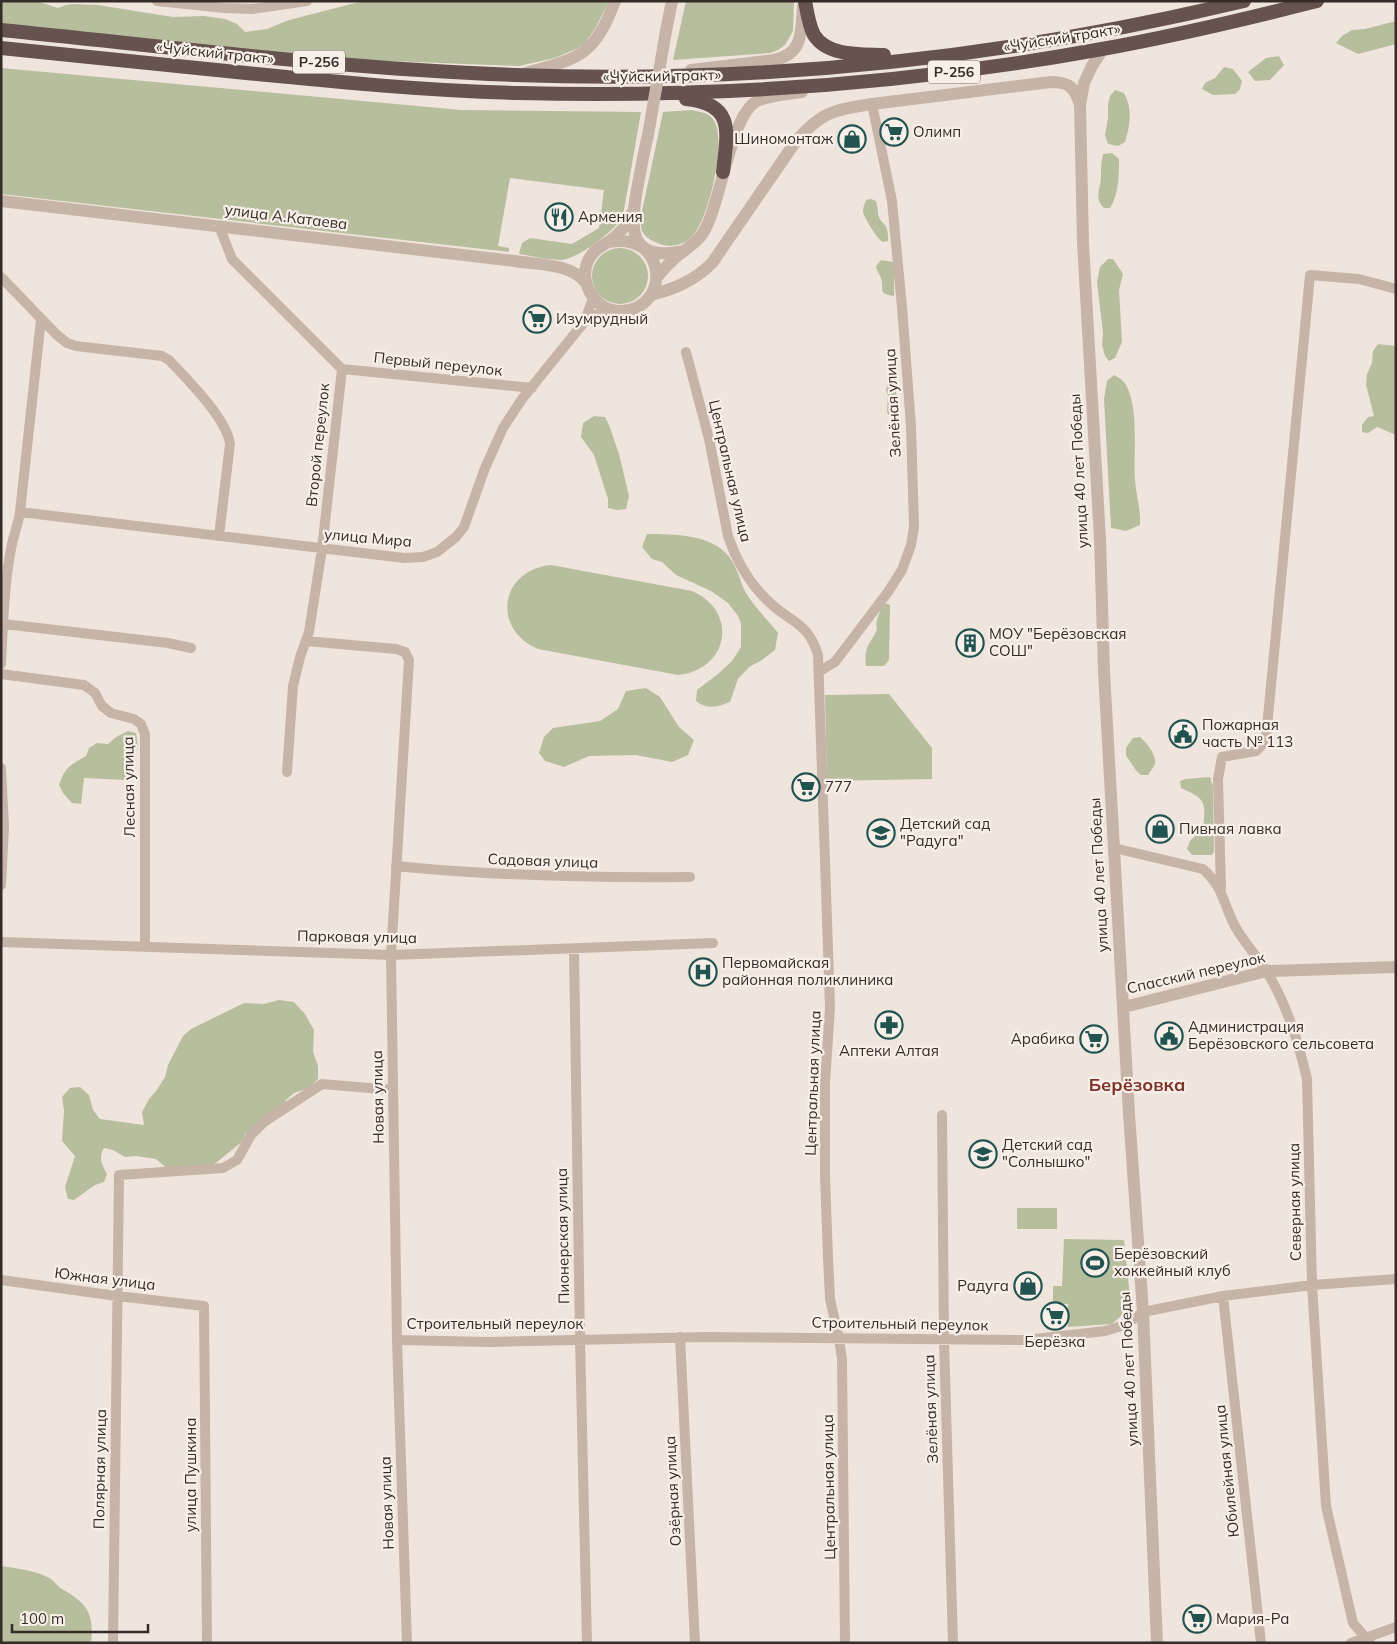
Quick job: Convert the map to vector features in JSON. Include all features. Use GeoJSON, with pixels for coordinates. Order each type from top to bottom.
{"type":"FeatureCollection","features":[{"type":"Feature","properties":{"kind":"highway"},"geometry":{"type":"LineString","coordinates":[[804,1],[815,37],[832,49],[850,54],[932,57]]}},
{"type":"Feature","properties":{"kind":"highway","name":"«Чуйский тракт»"},"geometry":{"type":"LineString","coordinates":[[1,30],[420,71],[516,75],[638,76],[765,72],[932,57],[1100,31],[1244,1]]}},
{"type":"Feature","properties":{"kind":"highway","name":"«Чуйский тракт»"},"geometry":{"type":"LineString","coordinates":[[1,48],[418,88],[515,93],[638,94],[757,90],[856,83],[1033,61],[1103,49],[1235,21],[1317,1]]}},
{"type":"Feature","properties":{"kind":"highway"},"geometry":{"type":"LineString","coordinates":[[638,94],[701,101],[719,109],[724,117],[726,128],[723,172]]}},
{"type":"Feature","properties":{"kind":"street"},"geometry":{"type":"LineString","coordinates":[[157,1],[252,9],[306,1]]}},
{"type":"Feature","properties":{"kind":"street"},"geometry":{"type":"LineString","coordinates":[[516,75],[563,63],[582,54],[594,43],[604,29],[616,1]]}},
{"type":"Feature","properties":{"kind":"street"},"geometry":{"type":"LineString","coordinates":[[566,269],[578,265],[608,242],[624,228],[632,213],[672,1]]}},
{"type":"Feature","properties":{"kind":"street"},"geometry":{"type":"LineString","coordinates":[[638,76],[784,58],[795,50],[800,39],[804,1]]}},
{"type":"Feature","properties":{"kind":"street","name":"улица 40 лет Победы"},"geometry":{"type":"LineString","coordinates":[[1103,49],[1084,83],[1080,106],[1083,242],[1100,539],[1104,672],[1143,1312],[1157,1643]]}},
{"type":"Feature","properties":{"kind":"street"},"geometry":{"type":"LineString","coordinates":[[650,295],[680,286],[702,274],[712,264],[794,144],[807,128],[819,118],[832,112],[872,104],[1051,82],[1062,82],[1070,86],[1077,95],[1080,106]]}},
{"type":"Feature","properties":{"kind":"street"},"geometry":{"type":"LineString","coordinates":[[585,321],[598,314],[630,310],[642,304],[650,295],[656,277],[683,251],[695,243],[704,232],[716,202],[723,172],[742,120],[756,102],[769,97],[856,83]]}},
{"type":"Feature","properties":{"kind":"street","name":"Зелёная улица"},"geometry":{"type":"LineString","coordinates":[[820,671],[835,662],[888,592],[902,570],[911,545],[914,527],[911,426],[892,202],[872,104]]}},
{"type":"Feature","properties":{"kind":"street","name":"улица А.Катаева"},"geometry":{"type":"LineString","coordinates":[[1,201],[505,260],[566,269]]}},
{"type":"Feature","properties":{"kind":"street"},"geometry":{"type":"LineString","coordinates":[[632,213],[634,232],[637,240],[653,261],[656,277]]}},
{"type":"Feature","properties":{"kind":"street","name":"Второй переулок"},"geometry":{"type":"LineString","coordinates":[[219,226],[232,259],[342,369],[322,549],[309,632],[300,657],[293,686],[287,772]]}},
{"type":"Feature","properties":{"kind":"street"},"geometry":{"type":"LineString","coordinates":[[608,242],[630,241],[661,253],[683,251]]}},
{"type":"Feature","properties":{"kind":"street"},"geometry":{"type":"LineString","coordinates":[[586,283],[586,269],[590,257]]}},
{"type":"Feature","properties":{"kind":"street"},"geometry":{"type":"LineString","coordinates":[[566,269],[578,275],[586,283],[593,298],[603,306],[616,311]]}},
{"type":"Feature","properties":{"kind":"street"},"geometry":{"type":"LineString","coordinates":[[1221,890],[1218,779],[1222,757],[1256,751],[1262,746],[1266,738],[1310,275],[1359,279],[1396,290]]}},
{"type":"Feature","properties":{"kind":"street"},"geometry":{"type":"LineString","coordinates":[[1,277],[62,340],[72,345],[162,356],[169,360],[221,420],[229,435],[230,444],[219,536]]}},
{"type":"Feature","properties":{"kind":"street","name":"улица Мира"},"geometry":{"type":"LineString","coordinates":[[20,512],[322,549],[415,558],[437,552],[447,546],[464,527],[484,468],[503,428],[522,399],[585,321],[593,298]]}},
{"type":"Feature","properties":{"kind":"street"},"geometry":{"type":"LineString","coordinates":[[1,664],[6,547],[18,526],[41,319]]}},
{"type":"Feature","properties":{"kind":"street","name":"Центральная улица"},"geometry":{"type":"LineString","coordinates":[[686,352],[709,440],[728,536],[733,550],[744,570],[769,602],[810,633],[818,655],[820,671],[830,1008],[825,1083],[826,1194],[830,1299],[842,1359],[846,1643]]}},
{"type":"Feature","properties":{"kind":"street","name":"Первый переулок"},"geometry":{"type":"LineString","coordinates":[[342,369],[532,388]]}},
{"type":"Feature","properties":{"kind":"street"},"geometry":{"type":"LineString","coordinates":[[4,624],[168,643],[191,648]]}},
{"type":"Feature","properties":{"kind":"street","name":"Новая улица"},"geometry":{"type":"LineString","coordinates":[[306,641],[396,650],[405,652],[408,660],[391,955],[397,1340],[407,1643]]}},
{"type":"Feature","properties":{"kind":"street","name":"Лесная улица"},"geometry":{"type":"LineString","coordinates":[[1,674],[84,685],[95,693],[102,706],[111,713],[134,719],[141,724],[145,734],[145,946]]}},
{"type":"Feature","properties":{"kind":"street"},"geometry":{"type":"LineString","coordinates":[[1,768],[4,827],[1,885]]}},
{"type":"Feature","properties":{"kind":"street","name":"Северная улица"},"geometry":{"type":"LineString","coordinates":[[1114,848],[1203,869],[1213,878],[1221,890],[1237,930],[1266,971],[1291,1020],[1308,1078],[1312,1285],[1326,1506],[1354,1623],[1367,1640]]}},
{"type":"Feature","properties":{"kind":"street","name":"Садовая улица"},"geometry":{"type":"LineString","coordinates":[[396,866],[493,874],[591,878],[690,877]]}},
{"type":"Feature","properties":{"kind":"street","name":"Парковая улица"},"geometry":{"type":"LineString","coordinates":[[1,942],[391,955],[713,943]]}},
{"type":"Feature","properties":{"kind":"street","name":"Пионерская улица"},"geometry":{"type":"LineString","coordinates":[[574,949],[587,1643]]}},
{"type":"Feature","properties":{"kind":"street","name":"Спасский переулок"},"geometry":{"type":"LineString","coordinates":[[1124,1007],[1266,971],[1396,967]]}},
{"type":"Feature","properties":{"kind":"street","name":"Полярная улица"},"geometry":{"type":"LineString","coordinates":[[113,1643],[119,1175],[222,1168],[237,1160],[251,1135],[264,1122],[322,1084],[393,1090]]}},
{"type":"Feature","properties":{"kind":"street","name":"Зелёная улица"},"geometry":{"type":"LineString","coordinates":[[942,1115],[944,1340],[953,1643]]}},
{"type":"Feature","properties":{"kind":"street","name":"Южная улица"},"geometry":{"type":"LineString","coordinates":[[1,1280],[204,1306]]}},
{"type":"Feature","properties":{"kind":"street","name":"Строительный переулок"},"geometry":{"type":"LineString","coordinates":[[397,1340],[489,1342],[680,1337],[1026,1340],[1087,1334],[1118,1328],[1143,1312],[1223,1296],[1312,1285],[1396,1280]]}},
{"type":"Feature","properties":{"kind":"street","name":"Юбилейная улица"},"geometry":{"type":"LineString","coordinates":[[1223,1296],[1261,1643]]}},
{"type":"Feature","properties":{"kind":"street","name":"улица Пушкина"},"geometry":{"type":"LineString","coordinates":[[204,1306],[207,1643]]}},
{"type":"Feature","properties":{"kind":"street","name":"Озёрная улица"},"geometry":{"type":"LineString","coordinates":[[680,1337],[696,1643]]}},
{"type":"Feature","properties":{"kind":"street"},"geometry":{"type":"LineString","coordinates":[[1351,1643],[1367,1640],[1396,1627]]}},
{"type":"Feature","properties":{"kind":"green space"},"geometry":{"type":"Polygon","coordinates":[[[1,1],[36,1],[58,8],[73,4],[98,5],[173,17],[204,16],[225,19],[237,24],[245,32],[267,29],[289,20],[363,1],[609,1],[595,29],[584,44],[555,58],[519,66],[312,58],[1,25],[1,1]]]}},
{"type":"Feature","properties":{"kind":"green space"},"geometry":{"type":"Polygon","coordinates":[[[686,1],[794,1],[793,31],[785,45],[770,53],[673,60],[686,1]]]}},
{"type":"Feature","properties":{"kind":"green space"},"geometry":{"type":"Polygon","coordinates":[[[1396,21],[1396,44],[1358,54],[1336,43],[1342,36],[1352,30],[1365,29],[1396,21]]]}},
{"type":"Feature","properties":{"kind":"green space"},"geometry":{"type":"Polygon","coordinates":[[[1279,56],[1284,65],[1270,80],[1255,81],[1248,72],[1266,58],[1279,56]]]}},
{"type":"Feature","properties":{"kind":"green space"},"geometry":{"type":"Polygon","coordinates":[[[1224,67],[1233,69],[1242,81],[1240,89],[1235,94],[1213,95],[1202,89],[1205,83],[1215,78],[1224,67]]]}},
{"type":"Feature","properties":{"kind":"green space"},"geometry":{"type":"Polygon","coordinates":[[[1,68],[461,110],[641,112],[623,216],[613,229],[596,243],[577,255],[556,260],[519,254],[522,243],[530,238],[572,244],[599,228],[604,190],[510,178],[498,246],[509,248],[509,252],[1,194],[1,68]]]}},
{"type":"Feature","properties":{"kind":"green space"},"geometry":{"type":"Polygon","coordinates":[[[1115,90],[1124,93],[1130,111],[1125,142],[1118,146],[1108,144],[1105,135],[1108,104],[1110,96],[1115,90]]]}},
{"type":"Feature","properties":{"kind":"green space"},"geometry":{"type":"Polygon","coordinates":[[[692,110],[709,115],[717,129],[718,159],[711,195],[700,225],[690,238],[685,242],[675,245],[658,244],[644,234],[641,228],[641,216],[663,112],[692,110]]]}},
{"type":"Feature","properties":{"kind":"green space"},"geometry":{"type":"Polygon","coordinates":[[[1112,153],[1119,159],[1118,184],[1113,203],[1110,208],[1104,208],[1098,197],[1102,160],[1103,154],[1112,153]]]}},
{"type":"Feature","properties":{"kind":"green space"},"geometry":{"type":"Polygon","coordinates":[[[871,199],[876,201],[879,218],[887,230],[888,241],[883,242],[878,237],[864,215],[865,202],[871,199]]]}},
{"type":"Feature","properties":{"kind":"green space"},"geometry":{"type":"Polygon","coordinates":[[[614,248],[626,248],[640,256],[648,270],[646,287],[640,296],[626,304],[614,304],[604,299],[597,292],[592,282],[592,270],[597,260],[604,253],[614,248]]]}},
{"type":"Feature","properties":{"kind":"green space"},"geometry":{"type":"Polygon","coordinates":[[[1108,259],[1113,259],[1123,274],[1119,290],[1122,342],[1115,358],[1109,361],[1105,356],[1102,345],[1103,333],[1097,282],[1100,267],[1108,259]]]}},
{"type":"Feature","properties":{"kind":"green space"},"geometry":{"type":"Polygon","coordinates":[[[881,260],[893,262],[894,296],[885,294],[882,290],[881,278],[876,266],[881,260]]]}},
{"type":"Feature","properties":{"kind":"green space"},"geometry":{"type":"Polygon","coordinates":[[[1378,344],[1396,346],[1396,435],[1377,427],[1368,433],[1362,432],[1362,425],[1368,417],[1374,416],[1366,385],[1373,351],[1378,344]]]}},
{"type":"Feature","properties":{"kind":"green space"},"geometry":{"type":"Polygon","coordinates":[[[1114,375],[1123,381],[1129,391],[1135,429],[1135,480],[1140,525],[1126,531],[1111,528],[1104,399],[1107,381],[1114,375]]]}},
{"type":"Feature","properties":{"kind":"green space"},"geometry":{"type":"Polygon","coordinates":[[[891,379],[894,379],[896,383],[899,415],[890,417],[887,412],[888,395],[886,390],[891,379]]]}},
{"type":"Feature","properties":{"kind":"green space"},"geometry":{"type":"Polygon","coordinates":[[[594,416],[605,417],[619,454],[629,496],[626,509],[608,508],[608,499],[594,455],[581,437],[583,423],[594,416]]]}},
{"type":"Feature","properties":{"kind":"green space"},"geometry":{"type":"Polygon","coordinates":[[[647,534],[692,537],[714,544],[723,550],[733,562],[744,589],[757,609],[778,633],[775,650],[749,667],[738,679],[730,702],[709,707],[696,701],[697,690],[732,661],[741,647],[741,624],[738,616],[728,603],[711,591],[676,575],[662,562],[652,559],[642,547],[647,534]]]}},
{"type":"Feature","properties":{"kind":"green space"},"geometry":{"type":"Polygon","coordinates":[[[551,565],[692,591],[707,600],[717,612],[722,625],[722,639],[717,651],[708,663],[695,671],[678,675],[538,649],[523,640],[513,628],[508,615],[508,601],[512,589],[521,577],[534,569],[551,565]]]}},
{"type":"Feature","properties":{"kind":"green space"},"geometry":{"type":"Polygon","coordinates":[[[885,603],[890,605],[889,660],[884,666],[866,666],[866,651],[876,632],[877,618],[882,605],[885,603]]]}},
{"type":"Feature","properties":{"kind":"green space"},"geometry":{"type":"Polygon","coordinates":[[[646,688],[660,697],[679,727],[694,740],[688,755],[672,762],[636,755],[589,756],[564,767],[545,761],[539,753],[544,737],[553,728],[600,721],[618,709],[626,691],[646,688]]]}},
{"type":"Feature","properties":{"kind":"green space"},"geometry":{"type":"Polygon","coordinates":[[[889,694],[932,748],[932,779],[827,781],[825,695],[889,694]]]}},
{"type":"Feature","properties":{"kind":"green space"},"geometry":{"type":"Polygon","coordinates":[[[128,731],[136,733],[138,746],[133,757],[135,763],[133,776],[126,780],[84,778],[81,804],[72,803],[59,785],[66,770],[86,756],[89,748],[97,743],[108,744],[116,737],[128,731]]]}},
{"type":"Feature","properties":{"kind":"green space"},"geometry":{"type":"Polygon","coordinates":[[[1140,737],[1150,749],[1155,760],[1148,775],[1141,775],[1126,756],[1126,748],[1133,738],[1140,737]]]}},
{"type":"Feature","properties":{"kind":"green space"},"geometry":{"type":"Polygon","coordinates":[[[1210,777],[1213,786],[1214,852],[1212,855],[1192,855],[1187,849],[1190,841],[1203,828],[1204,807],[1200,799],[1181,788],[1180,781],[1210,777]]]}},
{"type":"Feature","properties":{"kind":"green space"},"geometry":{"type":"Polygon","coordinates":[[[279,1000],[294,1002],[305,1014],[314,1030],[313,1052],[318,1066],[318,1079],[309,1088],[294,1093],[286,1100],[280,1116],[245,1134],[243,1141],[217,1162],[201,1171],[171,1172],[156,1159],[136,1156],[125,1157],[113,1150],[104,1148],[101,1158],[107,1174],[104,1182],[95,1185],[74,1200],[68,1199],[65,1187],[75,1156],[62,1141],[64,1111],[62,1097],[70,1088],[80,1087],[89,1095],[93,1110],[100,1119],[144,1125],[142,1112],[165,1077],[168,1065],[183,1036],[191,1029],[244,1003],[264,1004],[279,1000]]]}},
{"type":"Feature","properties":{"kind":"green space"},"geometry":{"type":"Polygon","coordinates":[[[1017,1208],[1057,1208],[1057,1229],[1017,1229],[1017,1208]]]}},
{"type":"Feature","properties":{"kind":"green space","name":"Берёзовский хоккейный клуб"},"geometry":{"type":"Polygon","coordinates":[[[1064,1239],[1124,1240],[1131,1307],[1112,1324],[1068,1327],[1068,1304],[1053,1303],[1053,1286],[1062,1286],[1064,1239]]]}},
{"type":"Feature","properties":{"kind":"green space"},"geometry":{"type":"Polygon","coordinates":[[[1,1566],[27,1570],[45,1576],[71,1594],[83,1605],[90,1617],[91,1643],[1,1643],[1,1566]]]}},
{"type":"Feature","properties":{"kind":"place","name":"Олимп"},"geometry":{"type":"Point","coordinates":[894,132]}},
{"type":"Feature","properties":{"kind":"place","name":"Шиномонтаж"},"geometry":{"type":"Point","coordinates":[852,139]}},
{"type":"Feature","properties":{"kind":"place","name":"Армения"},"geometry":{"type":"Point","coordinates":[559,217]}},
{"type":"Feature","properties":{"kind":"place","name":"Изумрудный"},"geometry":{"type":"Point","coordinates":[537,319]}},
{"type":"Feature","properties":{"kind":"place","name":"МОУ \"Берёзовская СОШ\""},"geometry":{"type":"Point","coordinates":[970,643]}},
{"type":"Feature","properties":{"kind":"place","name":"Пожарная часть № 113"},"geometry":{"type":"Point","coordinates":[1183,734]}},
{"type":"Feature","properties":{"kind":"place","name":"777"},"geometry":{"type":"Point","coordinates":[806,787]}},
{"type":"Feature","properties":{"kind":"place","name":"Пивная лавка"},"geometry":{"type":"Point","coordinates":[1160,829]}},
{"type":"Feature","properties":{"kind":"place","name":"Детский сад \"Радуга\""},"geometry":{"type":"Point","coordinates":[881,833]}},
{"type":"Feature","properties":{"kind":"place","name":"Первомайская районная поликлиника"},"geometry":{"type":"Point","coordinates":[703,972]}},
{"type":"Feature","properties":{"kind":"place","name":"Аптеки Алтая"},"geometry":{"type":"Point","coordinates":[889,1025]}},
{"type":"Feature","properties":{"kind":"place","name":"Администрация Берёзовского сельсовета"},"geometry":{"type":"Point","coordinates":[1169,1036]}},
{"type":"Feature","properties":{"kind":"place","name":"Арабика"},"geometry":{"type":"Point","coordinates":[1094,1039]}},
{"type":"Feature","properties":{"kind":"place","name":"Детский сад \"Солнышко\""},"geometry":{"type":"Point","coordinates":[983,1154]}},
{"type":"Feature","properties":{"kind":"place","name":"Берёзовский хоккейный клуб"},"geometry":{"type":"Point","coordinates":[1095,1263]}},
{"type":"Feature","properties":{"kind":"place","name":"Радуга"},"geometry":{"type":"Point","coordinates":[1028,1286]}},
{"type":"Feature","properties":{"kind":"place","name":"Берёзка"},"geometry":{"type":"Point","coordinates":[1055,1316]}},
{"type":"Feature","properties":{"kind":"place","name":"Мария-Ра"},"geometry":{"type":"Point","coordinates":[1197,1619]}},
{"type":"Feature","properties":{"kind":"district","name":"Берёзовка"},"geometry":{"type":"Point","coordinates":[1137,1085]}}]}
